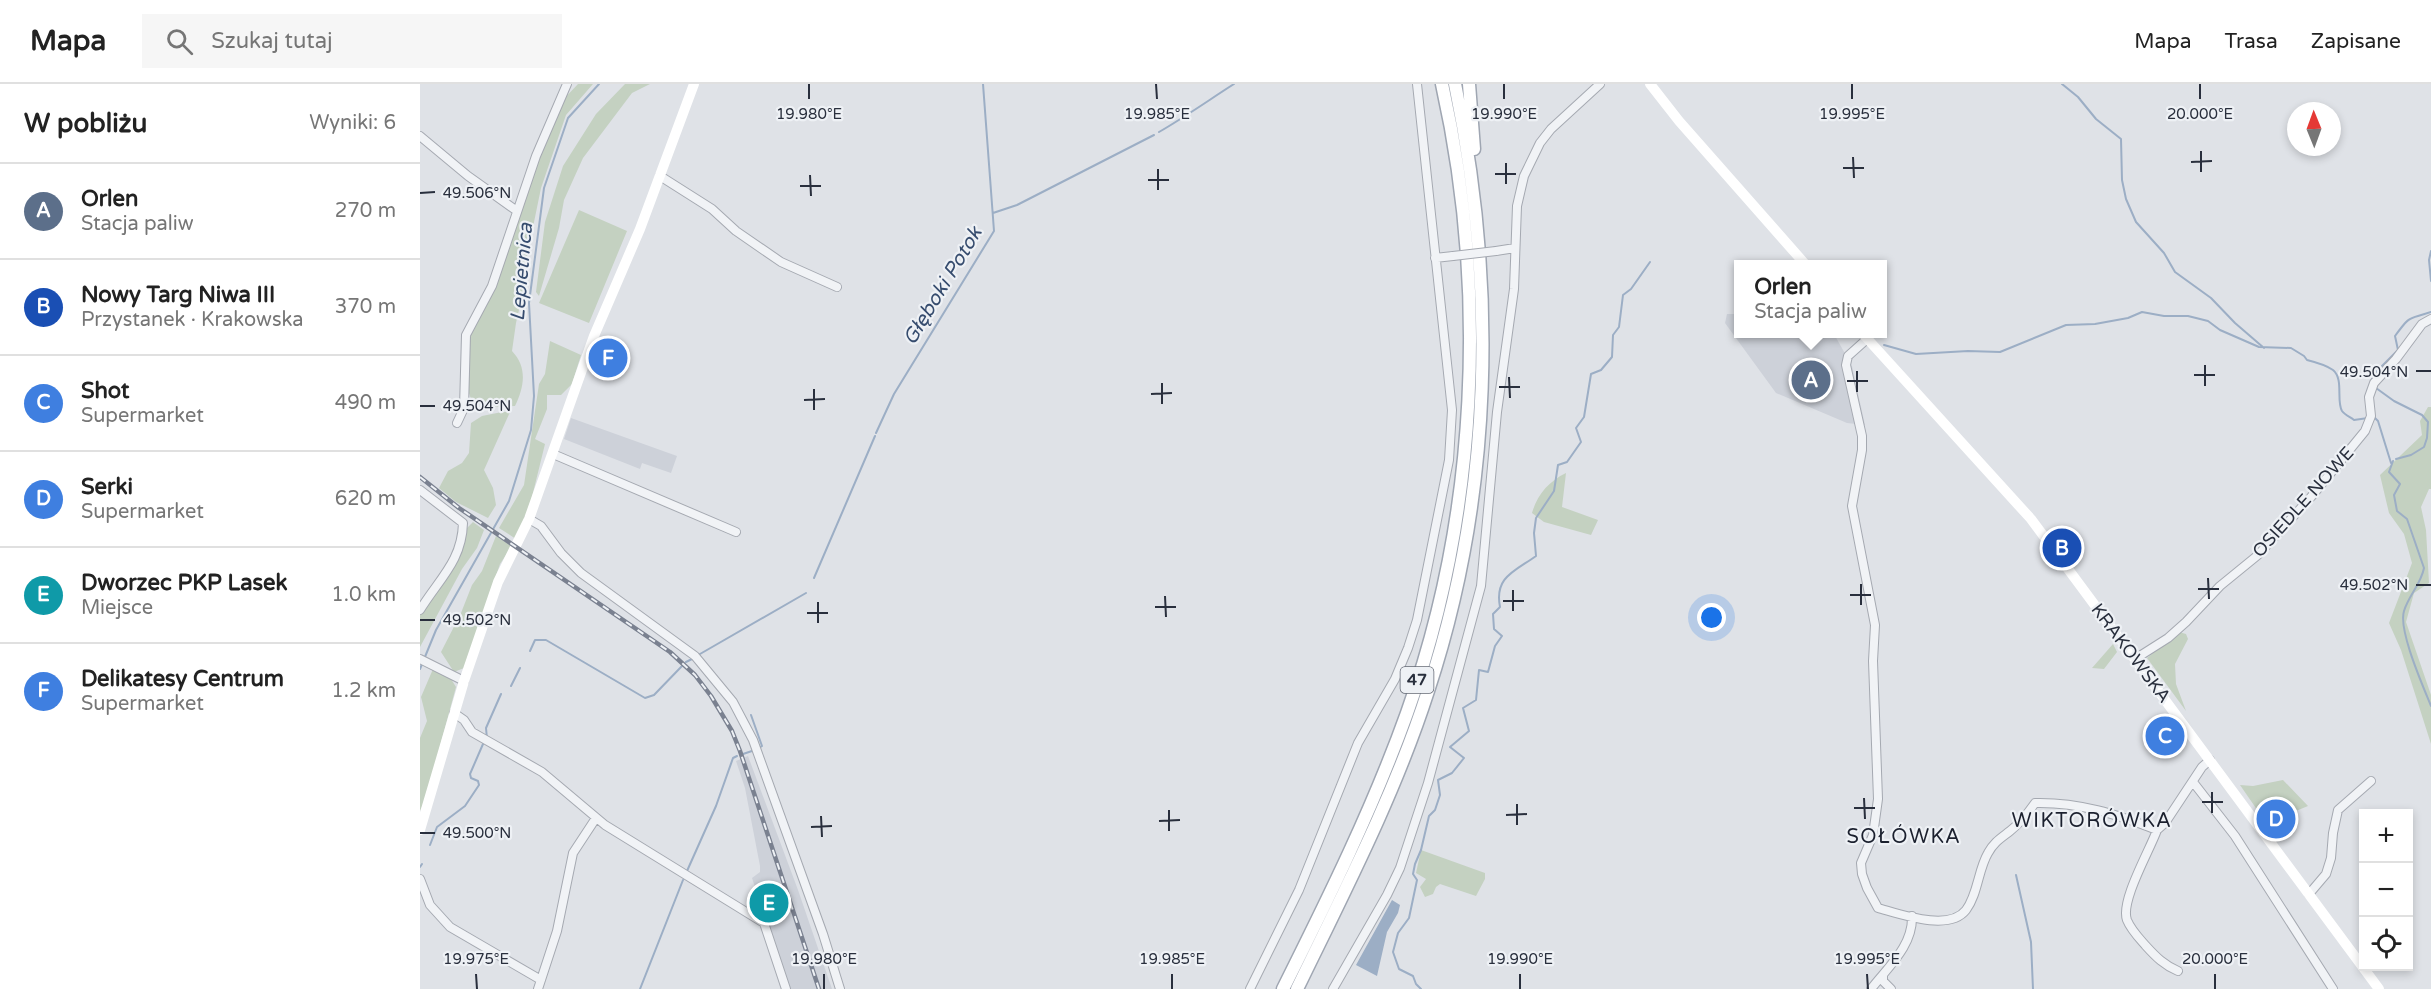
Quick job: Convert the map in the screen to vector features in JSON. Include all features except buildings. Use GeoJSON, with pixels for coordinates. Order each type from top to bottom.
{"type":"FeatureCollection","features":[{"type":"Feature","properties":{"kind":"main road"},"geometry":{"type":"LineString","coordinates":[[420,830],[464,681],[498,582],[529,519],[594,336],[660,176],[694,84]]}},
{"type":"Feature","properties":{"kind":"main road","name":"47"},"geometry":{"type":"LineString","coordinates":[[1283,989],[1352,846],[1407,712],[1430,640],[1454,531],[1468,394],[1469,281],[1456,156],[1442,84]]}},
{"type":"Feature","properties":{"kind":"main road","name":"47"},"geometry":{"type":"LineString","coordinates":[[1296,989],[1407,750],[1441,650],[1458,578],[1472,495],[1483,374],[1483,290],[1474,186],[1455,84]]}},
{"type":"Feature","properties":{"kind":"main road"},"geometry":{"type":"LineString","coordinates":[[1469,84],[1474,139],[1474,186]]}},
{"type":"Feature","properties":{"kind":"main road"},"geometry":{"type":"LineString","coordinates":[[1650,84],[1679,121],[1801,260]]}},
{"type":"Feature","properties":{"kind":"main road","name":"KRAKOWSKA"},"geometry":{"type":"LineString","coordinates":[[1867,338],[2031,519],[2379,989]]}},
{"type":"Feature","properties":{"kind":"street"},"geometry":{"type":"LineString","coordinates":[[457,423],[464,408],[466,335],[492,286],[536,156],[567,84]]}},
{"type":"Feature","properties":{"kind":"street"},"geometry":{"type":"LineString","coordinates":[[1250,989],[1299,890],[1358,743],[1395,679],[1417,620],[1449,460],[1452,432],[1451,399],[1417,84]]}},
{"type":"Feature","properties":{"kind":"street"},"geometry":{"type":"LineString","coordinates":[[1333,989],[1388,895],[1400,868],[1428,783],[1481,586],[1497,412],[1514,289],[1516,206],[1524,176],[1551,129],[1600,84]]}},
{"type":"Feature","properties":{"kind":"street"},"geometry":{"type":"LineString","coordinates":[[420,136],[468,176],[518,211]]}},
{"type":"Feature","properties":{"kind":"street"},"geometry":{"type":"LineString","coordinates":[[660,176],[712,209],[736,231],[781,262],[837,287]]}},
{"type":"Feature","properties":{"kind":"street"},"geometry":{"type":"LineString","coordinates":[[1436,258],[1515,248]]}},
{"type":"Feature","properties":{"kind":"street","name":"OSIEDLE NOWE"},"geometry":{"type":"LineString","coordinates":[[2135,659],[2168,638],[2220,586],[2258,555],[2343,460],[2365,431],[2370,418],[2369,397],[2374,383],[2397,359],[2422,324],[2431,319]]}},
{"type":"Feature","properties":{"kind":"street"},"geometry":{"type":"LineString","coordinates":[[1863,338],[1848,356],[1846,364],[1862,436],[1862,450],[1852,506],[1875,624],[1873,661],[1878,799],[1873,835],[1861,863],[1862,874],[1878,908],[1947,921],[1957,917],[1966,910],[1987,854],[1998,839],[2011,830],[2035,803],[2062,802],[2100,810],[2157,830]]}},
{"type":"Feature","properties":{"kind":"street"},"geometry":{"type":"LineString","coordinates":[[553,454],[736,532]]}},
{"type":"Feature","properties":{"kind":"street"},"geometry":{"type":"LineString","coordinates":[[420,490],[464,523],[463,539],[456,558],[420,610]]}},
{"type":"Feature","properties":{"kind":"street"},"geometry":{"type":"LineString","coordinates":[[529,519],[541,526],[561,553],[581,573],[695,656],[733,702],[753,740],[823,934],[840,989]]}},
{"type":"Feature","properties":{"kind":"street"},"geometry":{"type":"LineString","coordinates":[[420,659],[464,681]]}},
{"type":"Feature","properties":{"kind":"street"},"geometry":{"type":"LineString","coordinates":[[454,713],[464,720],[472,732],[542,772],[597,818],[764,924],[786,989]]}},
{"type":"Feature","properties":{"kind":"street"},"geometry":{"type":"LineString","coordinates":[[2178,971],[2164,965],[2135,934],[2127,920],[2127,904],[2135,877],[2151,849],[2157,830],[2165,823],[2210,760]]}},
{"type":"Feature","properties":{"kind":"street"},"geometry":{"type":"LineString","coordinates":[[2309,894],[2326,874],[2331,858],[2338,810],[2371,781]]}},
{"type":"Feature","properties":{"kind":"street"},"geometry":{"type":"LineString","coordinates":[[2193,782],[2235,836],[2333,989]]}},
{"type":"Feature","properties":{"kind":"street"},"geometry":{"type":"LineString","coordinates":[[538,989],[557,931],[573,854],[597,818]]}},
{"type":"Feature","properties":{"kind":"street"},"geometry":{"type":"LineString","coordinates":[[420,879],[430,905],[450,927],[541,980]]}},
{"type":"Feature","properties":{"kind":"street"},"geometry":{"type":"LineString","coordinates":[[1871,989],[1898,958],[1912,927],[1912,916]]}},
{"type":"Feature","properties":{"kind":"street"},"geometry":{"type":"LineString","coordinates":[[1883,976],[1883,981],[1891,989]]}},
{"type":"Feature","properties":{"kind":"shaded area"},"geometry":{"type":"Polygon","coordinates":[[[1727,314],[1734,314],[1734,335],[1725,323],[1727,314]]]}},
{"type":"Feature","properties":{"kind":"shaded area"},"geometry":{"type":"Polygon","coordinates":[[[1736,338],[1836,338],[1852,366],[1865,425],[1847,423],[1776,393],[1736,338]]]}},
{"type":"Feature","properties":{"kind":"shaded area"},"geometry":{"type":"Polygon","coordinates":[[[571,418],[677,456],[671,473],[642,463],[640,469],[564,439],[571,418]]]}},
{"type":"Feature","properties":{"kind":"shaded area"},"geometry":{"type":"Polygon","coordinates":[[[748,756],[832,989],[789,989],[752,878],[760,872],[760,866],[745,788],[736,761],[748,756]]]}},
{"type":"Feature","properties":{"kind":"green space"},"geometry":{"type":"Polygon","coordinates":[[[578,84],[593,84],[566,115],[541,188],[525,266],[524,288],[512,351],[522,371],[521,392],[515,406],[485,407],[471,399],[467,387],[467,336],[484,310],[495,287],[528,185],[561,102],[578,84]]]}},
{"type":"Feature","properties":{"kind":"green space"},"geometry":{"type":"Polygon","coordinates":[[[625,84],[650,84],[632,93],[583,158],[564,200],[559,228],[539,296],[536,292],[545,222],[563,166],[596,114],[625,84]]]}},
{"type":"Feature","properties":{"kind":"green space"},"geometry":{"type":"Polygon","coordinates":[[[579,210],[627,231],[589,323],[539,303],[579,210]]]}},
{"type":"Feature","properties":{"kind":"green space"},"geometry":{"type":"Polygon","coordinates":[[[550,341],[581,355],[572,384],[561,395],[547,395],[547,409],[535,439],[545,444],[530,505],[516,539],[499,528],[524,485],[539,384],[545,374],[550,341]]]}},
{"type":"Feature","properties":{"kind":"green space"},"geometry":{"type":"Polygon","coordinates":[[[2428,407],[2431,407],[2431,489],[2421,507],[2426,530],[2429,583],[2414,593],[2406,622],[2431,695],[2431,744],[2401,650],[2389,623],[2412,563],[2404,534],[2389,513],[2380,475],[2422,435],[2420,421],[2428,407]]]}},
{"type":"Feature","properties":{"kind":"green space"},"geometry":{"type":"Polygon","coordinates":[[[510,412],[484,470],[493,488],[496,505],[488,518],[456,502],[439,488],[448,471],[462,463],[469,453],[471,423],[482,416],[510,412]]]}},
{"type":"Feature","properties":{"kind":"green space"},"geometry":{"type":"Polygon","coordinates":[[[1566,473],[1562,507],[1598,520],[1591,535],[1544,522],[1532,513],[1544,489],[1566,473]]]}},
{"type":"Feature","properties":{"kind":"green space"},"geometry":{"type":"Polygon","coordinates":[[[473,522],[484,530],[477,548],[462,569],[420,647],[420,614],[458,559],[467,528],[473,522]]]}},
{"type":"Feature","properties":{"kind":"green space"},"geometry":{"type":"Polygon","coordinates":[[[496,536],[512,546],[500,564],[464,668],[454,672],[441,652],[472,585],[482,571],[496,536]]]}},
{"type":"Feature","properties":{"kind":"green space"},"geometry":{"type":"Polygon","coordinates":[[[2179,632],[2186,634],[2188,639],[2175,664],[2176,684],[2186,711],[2147,658],[2179,632]]]}},
{"type":"Feature","properties":{"kind":"green space"},"geometry":{"type":"Polygon","coordinates":[[[2113,644],[2117,652],[2104,669],[2092,668],[2113,644]]]}},
{"type":"Feature","properties":{"kind":"green space"},"geometry":{"type":"Polygon","coordinates":[[[433,669],[451,679],[456,687],[426,798],[420,811],[420,738],[427,721],[421,697],[433,669]]]}},
{"type":"Feature","properties":{"kind":"green space"},"geometry":{"type":"Polygon","coordinates":[[[2283,780],[2308,806],[2291,813],[2275,801],[2260,814],[2240,785],[2253,786],[2283,780]]]}},
{"type":"Feature","properties":{"kind":"green space"},"geometry":{"type":"Polygon","coordinates":[[[1421,850],[1485,873],[1485,879],[1476,896],[1440,884],[1433,894],[1425,897],[1420,887],[1426,879],[1416,873],[1421,850]]]}},
{"type":"Feature","properties":{"kind":"water"},"geometry":{"type":"Polygon","coordinates":[[[1392,900],[1400,905],[1387,932],[1377,976],[1356,965],[1392,900]]]}},
{"type":"Feature","properties":{"kind":"waterway","name":"Lepietnica"},"geometry":{"type":"LineString","coordinates":[[420,669],[436,630],[509,501],[531,430],[534,396],[529,303],[544,188],[568,118],[599,84]]}},
{"type":"Feature","properties":{"kind":"waterway","name":"Głęboki Potok"},"geometry":{"type":"LineString","coordinates":[[876,433],[894,394],[994,231],[983,84]]}},
{"type":"Feature","properties":{"kind":"waterway","name":"Głęboki Potok"},"geometry":{"type":"LineString","coordinates":[[1159,132],[1234,84]]}},
{"type":"Feature","properties":{"kind":"waterway"},"geometry":{"type":"LineString","coordinates":[[2062,84],[2078,97],[2096,119],[2121,139],[2122,180],[2126,199],[2136,222],[2164,253],[2175,272],[2211,298],[2264,348]]}},
{"type":"Feature","properties":{"kind":"waterway","name":"Głęboki Potok"},"geometry":{"type":"LineString","coordinates":[[993,213],[1017,205],[1154,135]]}},
{"type":"Feature","properties":{"kind":"waterway"},"geometry":{"type":"LineString","coordinates":[[2431,251],[2429,260],[2431,281]]}},
{"type":"Feature","properties":{"kind":"waterway"},"geometry":{"type":"LineString","coordinates":[[1421,989],[1413,976],[1399,969],[1393,952],[1398,933],[1409,918],[1417,880],[1413,874],[1415,864],[1421,850],[1429,816],[1435,810],[1440,795],[1438,780],[1452,773],[1464,758],[1450,747],[1469,731],[1463,708],[1476,700],[1479,670],[1488,672],[1495,646],[1502,636],[1494,629],[1493,614],[1500,607],[1500,588],[1508,576],[1536,556],[1534,533],[1536,518],[1554,491],[1558,465],[1567,462],[1581,442],[1576,428],[1584,417],[1591,374],[1601,370],[1612,357],[1613,335],[1619,327],[1623,295],[1631,289],[1650,262]]}},
{"type":"Feature","properties":{"kind":"waterway"},"geometry":{"type":"LineString","coordinates":[[1884,345],[1916,354],[2000,352],[2066,325],[2095,324],[2128,318],[2142,312],[2164,316],[2188,316],[2208,321],[2220,330],[2259,347],[2291,348],[2307,360],[2330,368],[2338,379],[2342,411],[2354,420],[2368,418]]}},
{"type":"Feature","properties":{"kind":"waterway"},"geometry":{"type":"LineString","coordinates":[[2370,384],[2374,374],[2398,350],[2395,336],[2404,324],[2410,319],[2431,312]]}},
{"type":"Feature","properties":{"kind":"waterway"},"geometry":{"type":"LineString","coordinates":[[2376,388],[2394,401],[2422,415],[2428,422],[2424,447],[2411,455],[2396,459]]}},
{"type":"Feature","properties":{"kind":"waterway"},"geometry":{"type":"LineString","coordinates":[[2374,417],[2378,421],[2391,463]]}},
{"type":"Feature","properties":{"kind":"waterway","name":"Głęboki Potok"},"geometry":{"type":"LineString","coordinates":[[814,578],[875,436]]}},
{"type":"Feature","properties":{"kind":"waterway"},"geometry":{"type":"LineString","coordinates":[[2393,461],[2389,472],[2400,484],[2394,495],[2397,511],[2407,519],[2424,568],[2404,611],[2403,620],[2412,658],[2431,706]]}},
{"type":"Feature","properties":{"kind":"waterway","name":"Głęboki Potok"},"geometry":{"type":"LineString","coordinates":[[700,654],[806,593]]}},
{"type":"Feature","properties":{"kind":"waterway","name":"Głęboki Potok"},"geometry":{"type":"LineString","coordinates":[[530,651],[535,640],[546,640],[645,698],[654,695],[682,666]]}},
{"type":"Feature","properties":{"kind":"waterway","name":"Głęboki Potok"},"geometry":{"type":"LineString","coordinates":[[686,662],[692,659]]}},
{"type":"Feature","properties":{"kind":"waterway","name":"Głęboki Potok"},"geometry":{"type":"LineString","coordinates":[[511,686],[520,668]]}},
{"type":"Feature","properties":{"kind":"waterway","name":"Głęboki Potok"},"geometry":{"type":"LineString","coordinates":[[487,739],[486,728],[501,694]]}},
{"type":"Feature","properties":{"kind":"waterway"},"geometry":{"type":"LineString","coordinates":[[751,715],[762,746],[759,748]]}},
{"type":"Feature","properties":{"kind":"waterway","name":"Głęboki Potok"},"geometry":{"type":"LineString","coordinates":[[430,845],[437,827],[465,806],[479,785],[470,774],[483,744]]}},
{"type":"Feature","properties":{"kind":"waterway"},"geometry":{"type":"LineString","coordinates":[[743,754],[752,751]]}},
{"type":"Feature","properties":{"kind":"waterway"},"geometry":{"type":"LineString","coordinates":[[687,871],[716,806],[733,758],[737,756]]}},
{"type":"Feature","properties":{"kind":"waterway"},"geometry":{"type":"LineString","coordinates":[[2016,875],[2031,942],[2033,989]]}},
{"type":"Feature","properties":{"kind":"waterway"},"geometry":{"type":"LineString","coordinates":[[640,989],[683,880]]}},
{"type":"Feature","properties":{"kind":"railway"},"geometry":{"type":"LineString","coordinates":[[420,477],[459,508],[670,652],[695,675],[732,731],[740,751],[819,989]]}},
{"type":"Feature","properties":{"kind":"place","name":"Delikatesy Centrum"},"geometry":{"type":"Point","coordinates":[608,358]}},
{"type":"Feature","properties":{"kind":"place","name":"Orlen"},"geometry":{"type":"Point","coordinates":[1811,380]}},
{"type":"Feature","properties":{"kind":"place","name":"Nowy Targ Niwa III"},"geometry":{"type":"Point","coordinates":[2062,548]}},
{"type":"Feature","properties":{"kind":"place","name":"Shot"},"geometry":{"type":"Point","coordinates":[2165,736]}},
{"type":"Feature","properties":{"kind":"place","name":"Serki"},"geometry":{"type":"Point","coordinates":[2276,819]}},
{"type":"Feature","properties":{"kind":"place","name":"Dworzec PKP Lasek"},"geometry":{"type":"Point","coordinates":[769,903]}},
{"type":"Feature","properties":{"kind":"district","name":"WIKTORÓWKA"},"geometry":{"type":"Point","coordinates":[2092,821]}},
{"type":"Feature","properties":{"kind":"district","name":"SOŁÓWKA"},"geometry":{"type":"Point","coordinates":[1904,837]}}]}
